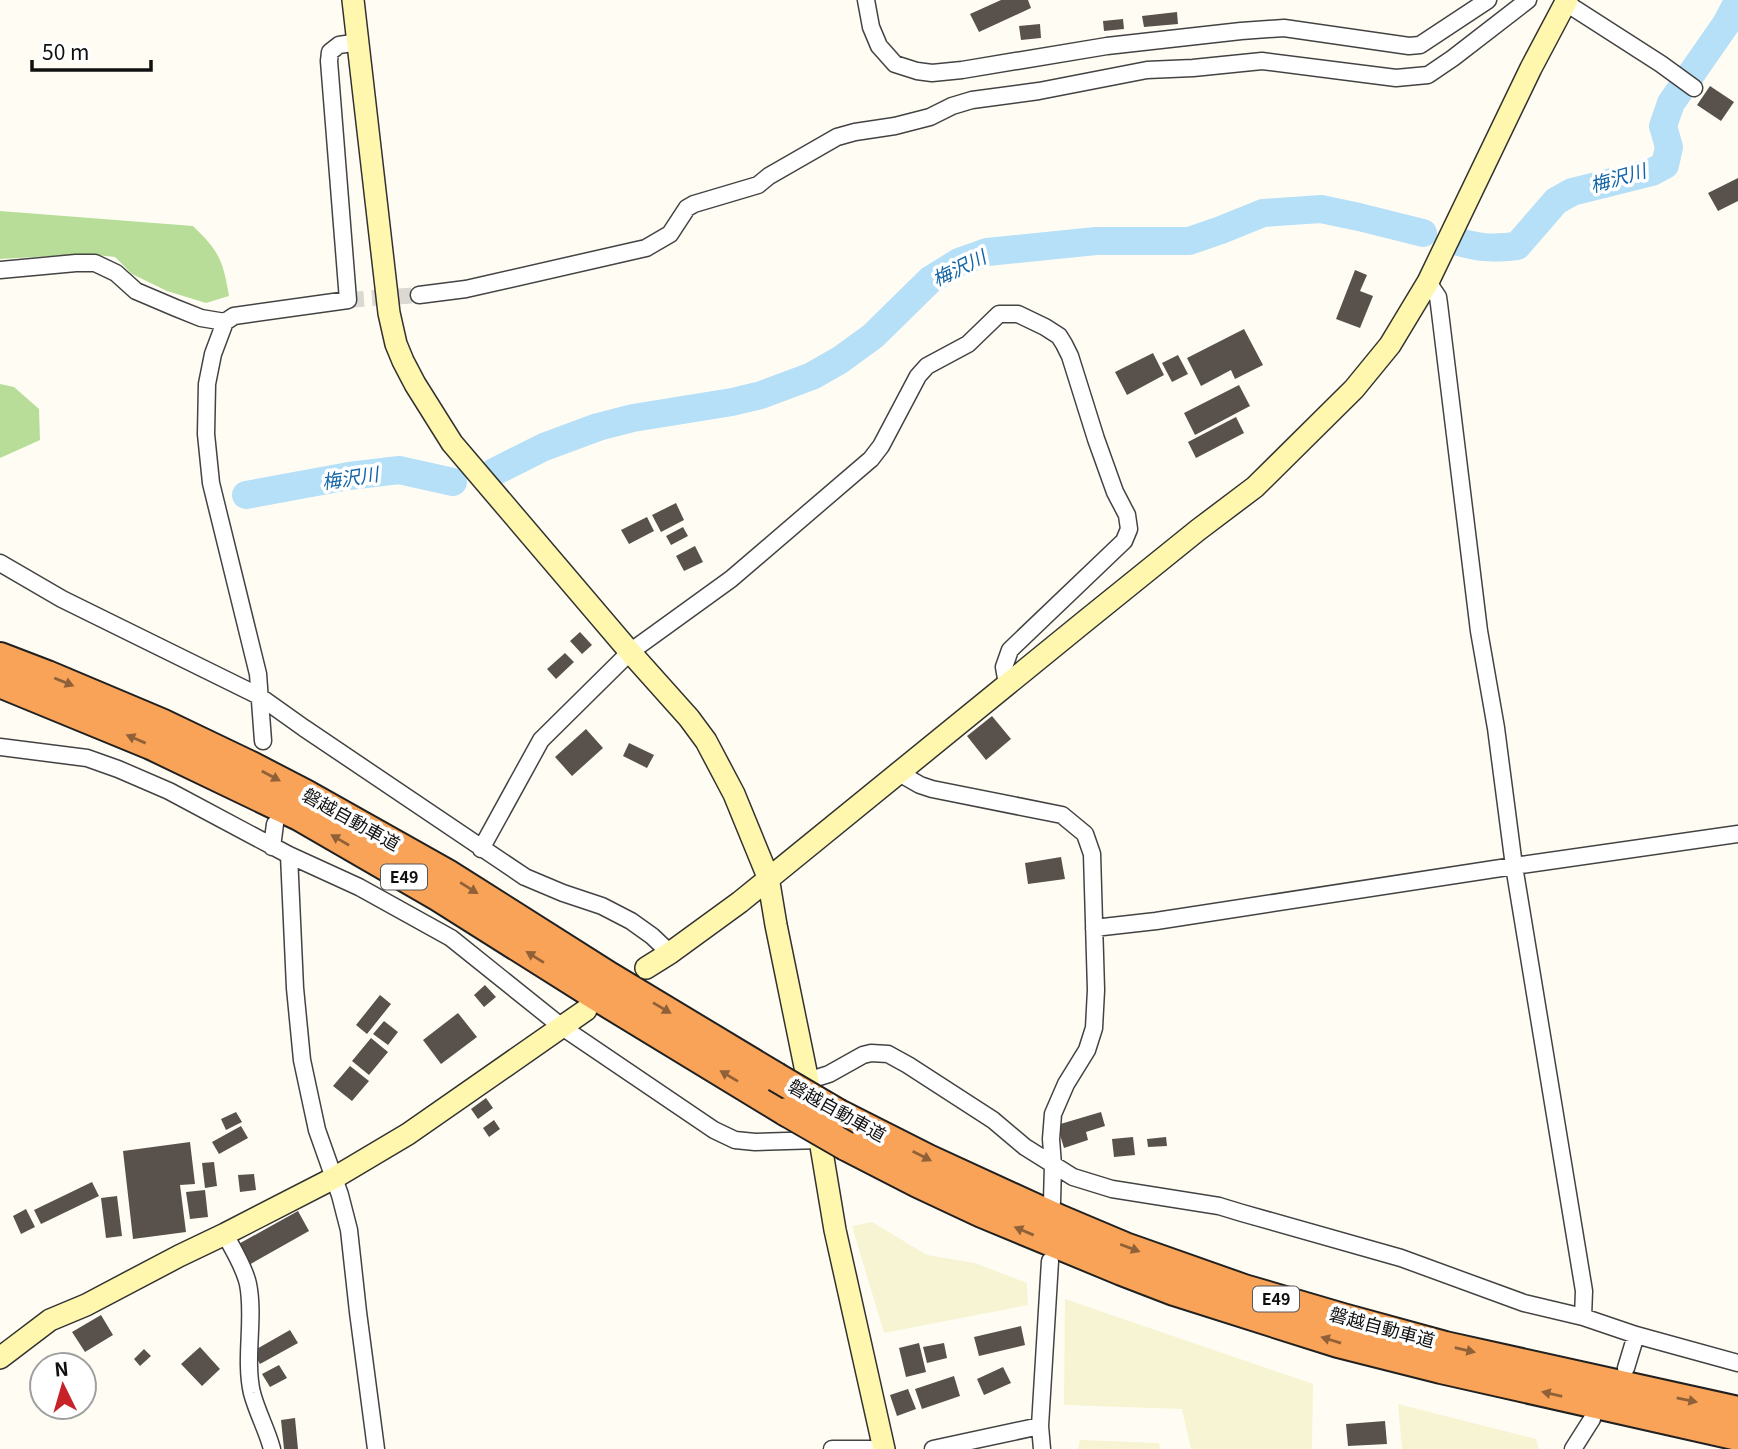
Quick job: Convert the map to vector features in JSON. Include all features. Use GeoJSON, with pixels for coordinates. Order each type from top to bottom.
{"type":"FeatureCollection","features":[{"type":"Feature","properties":{"kind":"highway","name":"磐越自動車道"},"geometry":{"type":"LineString","coordinates":[[0,657],[161,723],[305,794],[449,875],[610,977],[839,1114],[949,1169],[1061,1220],[1125,1247],[1244,1289],[1343,1318],[1446,1346],[1738,1411]]}},
{"type":"Feature","properties":{"kind":"highway","name":"磐越自動車道"},"geometry":{"type":"LineString","coordinates":[[0,682],[151,745],[299,816],[439,897],[833,1143],[982,1213],[1174,1291],[1351,1346],[1479,1378],[1738,1436]]}},
{"type":"Feature","properties":{"kind":"street"},"geometry":{"type":"LineString","coordinates":[[353,0],[389,313],[396,344],[403,360],[452,443],[706,741],[734,794],[768,877],[807,1081],[833,1143],[835,1230],[884,1449]]}},
{"type":"Feature","properties":{"kind":"street"},"geometry":{"type":"LineString","coordinates":[[866,0],[871,27],[879,46],[895,64],[932,73],[1107,46],[1262,29],[1284,28],[1409,46],[1420,44],[1488,0]]}},
{"type":"Feature","properties":{"kind":"street"},"geometry":{"type":"LineString","coordinates":[[419,295],[466,289],[646,248],[670,234],[687,208],[758,185],[837,137],[930,117],[972,100],[1039,91],[1147,70],[1262,61],[1396,78],[1428,75],[1528,0]]}},
{"type":"Feature","properties":{"kind":"street"},"geometry":{"type":"LineString","coordinates":[[646,968],[740,902],[1198,530],[1255,487],[1353,389],[1390,345],[1428,282],[1566,1],[1694,88]]}},
{"type":"Feature","properties":{"kind":"street"},"geometry":{"type":"LineString","coordinates":[[263,741],[258,674],[212,483],[206,434],[207,384],[213,354],[225,322],[234,316],[348,300],[329,61],[330,52],[339,45],[359,42]]}},
{"type":"Feature","properties":{"kind":"street"},"geometry":{"type":"LineString","coordinates":[[0,270],[76,262],[94,263],[116,274],[136,291],[201,318],[225,322]]}},
{"type":"Feature","properties":{"kind":"street"},"geometry":{"type":"LineString","coordinates":[[1428,282],[1438,297],[1479,631],[1496,727],[1514,866],[1584,1292],[1583,1317]]}},
{"type":"Feature","properties":{"kind":"street"},"geometry":{"type":"LineString","coordinates":[[481,849],[541,740],[630,652],[731,579],[871,459],[881,446],[912,384],[927,366],[968,344],[999,314],[1018,314],[1059,336],[1070,356],[1096,439],[1129,524],[1124,541],[1010,650],[1004,667],[1007,684]]}},
{"type":"Feature","properties":{"kind":"street"},"geometry":{"type":"LineString","coordinates":[[0,563],[62,599],[259,696],[525,877],[602,906],[631,921],[670,953]]}},
{"type":"Feature","properties":{"kind":"street"},"geometry":{"type":"LineString","coordinates":[[0,747],[87,758],[118,769],[169,791],[272,847],[359,887],[451,938],[562,1027],[676,1106],[735,1140],[833,1143]]}},
{"type":"Feature","properties":{"kind":"street"},"geometry":{"type":"LineString","coordinates":[[899,773],[932,789],[1062,815],[1085,834],[1092,854],[1096,990],[1094,1028],[1087,1050],[1066,1084],[1053,1114],[1052,1202]]}},
{"type":"Feature","properties":{"kind":"street"},"geometry":{"type":"LineString","coordinates":[[272,847],[275,824]]}},
{"type":"Feature","properties":{"kind":"street"},"geometry":{"type":"LineString","coordinates":[[1094,928],[1738,834]]}},
{"type":"Feature","properties":{"kind":"street"},"geometry":{"type":"LineString","coordinates":[[289,855],[294,977],[302,1060],[317,1130],[349,1230],[376,1449]]}},
{"type":"Feature","properties":{"kind":"street"},"geometry":{"type":"LineString","coordinates":[[0,1358],[50,1320],[86,1305],[334,1178],[408,1134],[586,1010]]}},
{"type":"Feature","properties":{"kind":"street"},"geometry":{"type":"LineString","coordinates":[[807,1081],[829,1074],[863,1055],[887,1054],[993,1120],[1025,1147],[1053,1165],[1088,1183],[1230,1210],[1401,1258],[1524,1303],[1583,1317],[1636,1335],[1738,1363]]}},
{"type":"Feature","properties":{"kind":"street"},"geometry":{"type":"LineString","coordinates":[[226,1234],[247,1282],[252,1391],[272,1449]]}},
{"type":"Feature","properties":{"kind":"street"},"geometry":{"type":"LineString","coordinates":[[1042,1449],[1040,1426],[1050,1261]]}},
{"type":"Feature","properties":{"kind":"street"},"geometry":{"type":"LineString","coordinates":[[1626,1367],[1636,1335]]}},
{"type":"Feature","properties":{"kind":"street"},"geometry":{"type":"LineString","coordinates":[[1573,1449],[1592,1419]]}},
{"type":"Feature","properties":{"kind":"street"},"geometry":{"type":"LineString","coordinates":[[933,1449],[1040,1426]]}},
{"type":"Feature","properties":{"kind":"street"},"geometry":{"type":"LineString","coordinates":[[832,1449],[877,1449]]}},
{"type":"Feature","properties":{"kind":"shaded area"},"geometry":{"type":"Polygon","coordinates":[[[872,1222],[927,1255],[975,1263],[1027,1283],[1028,1305],[884,1333],[852,1226],[872,1222]]]}},
{"type":"Feature","properties":{"kind":"shaded area"},"geometry":{"type":"Polygon","coordinates":[[[1065,1299],[1313,1384],[1312,1449],[1191,1449],[1182,1409],[1064,1405],[1065,1299]]]}},
{"type":"Feature","properties":{"kind":"shaded area"},"geometry":{"type":"Polygon","coordinates":[[[1398,1404],[1536,1439],[1539,1449],[1402,1449],[1398,1404]]]}},
{"type":"Feature","properties":{"kind":"shaded area"},"geometry":{"type":"Polygon","coordinates":[[[1080,1440],[1159,1443],[1160,1449],[1078,1449],[1080,1440]]]}},
{"type":"Feature","properties":{"kind":"green space"},"geometry":{"type":"Polygon","coordinates":[[[0,211],[193,226],[209,242],[218,257],[229,296],[206,303],[167,291],[132,274],[115,257],[87,254],[0,259],[0,211]]]}},
{"type":"Feature","properties":{"kind":"green space"},"geometry":{"type":"Polygon","coordinates":[[[0,384],[14,387],[39,409],[40,440],[0,458],[0,384]]]}},
{"type":"Feature","properties":{"kind":"building"},"geometry":{"type":"Polygon","coordinates":[[[1001,0],[1028,0],[1031,8],[979,32],[970,14],[1001,0]]]}},
{"type":"Feature","properties":{"kind":"building"},"geometry":{"type":"Polygon","coordinates":[[[1177,12],[1178,24],[1144,27],[1142,16],[1177,12]]]}},
{"type":"Feature","properties":{"kind":"building"},"geometry":{"type":"Polygon","coordinates":[[[1123,19],[1124,29],[1104,31],[1103,21],[1123,19]]]}},
{"type":"Feature","properties":{"kind":"building"},"geometry":{"type":"Polygon","coordinates":[[[1040,24],[1041,38],[1021,40],[1019,26],[1040,24]]]}},
{"type":"Feature","properties":{"kind":"building"},"geometry":{"type":"Polygon","coordinates":[[[1710,86],[1734,102],[1721,121],[1697,105],[1710,86]]]}},
{"type":"Feature","properties":{"kind":"building"},"geometry":{"type":"Polygon","coordinates":[[[1738,178],[1738,201],[1718,211],[1708,193],[1738,178]]]}},
{"type":"Feature","properties":{"kind":"building"},"geometry":{"type":"Polygon","coordinates":[[[1355,270],[1367,275],[1360,291],[1373,296],[1360,328],[1336,319],[1355,270]]]}},
{"type":"Feature","properties":{"kind":"building"},"geometry":{"type":"Polygon","coordinates":[[[1244,329],[1263,365],[1235,379],[1231,370],[1201,386],[1187,358],[1244,329]]]}},
{"type":"Feature","properties":{"kind":"building"},"geometry":{"type":"Polygon","coordinates":[[[1153,353],[1164,375],[1127,395],[1115,372],[1153,353]]]}},
{"type":"Feature","properties":{"kind":"building"},"geometry":{"type":"Polygon","coordinates":[[[1178,355],[1188,374],[1172,382],[1162,363],[1178,355]]]}},
{"type":"Feature","properties":{"kind":"building"},"geometry":{"type":"Polygon","coordinates":[[[1239,385],[1250,406],[1195,435],[1184,413],[1239,385]]]}},
{"type":"Feature","properties":{"kind":"building"},"geometry":{"type":"Polygon","coordinates":[[[1236,417],[1244,433],[1196,458],[1188,442],[1236,417]]]}},
{"type":"Feature","properties":{"kind":"building"},"geometry":{"type":"Polygon","coordinates":[[[676,503],[684,520],[661,532],[652,515],[676,503]]]}},
{"type":"Feature","properties":{"kind":"building"},"geometry":{"type":"Polygon","coordinates":[[[647,517],[654,531],[629,544],[621,530],[647,517]]]}},
{"type":"Feature","properties":{"kind":"building"},"geometry":{"type":"Polygon","coordinates":[[[683,527],[688,536],[671,545],[666,536],[683,527]]]}},
{"type":"Feature","properties":{"kind":"building"},"geometry":{"type":"Polygon","coordinates":[[[695,546],[703,562],[684,571],[676,556],[695,546]]]}},
{"type":"Feature","properties":{"kind":"building"},"geometry":{"type":"Polygon","coordinates":[[[580,632],[592,645],[582,654],[570,641],[580,632]]]}},
{"type":"Feature","properties":{"kind":"building"},"geometry":{"type":"Polygon","coordinates":[[[565,653],[574,662],[556,679],[547,669],[565,653]]]}},
{"type":"Feature","properties":{"kind":"building"},"geometry":{"type":"Polygon","coordinates":[[[992,716],[1011,739],[986,760],[967,736],[992,716]]]}},
{"type":"Feature","properties":{"kind":"building"},"geometry":{"type":"Polygon","coordinates":[[[586,729],[603,748],[572,776],[555,757],[586,729]]]}},
{"type":"Feature","properties":{"kind":"building"},"geometry":{"type":"Polygon","coordinates":[[[629,743],[654,755],[647,768],[623,756],[629,743]]]}},
{"type":"Feature","properties":{"kind":"building"},"geometry":{"type":"Polygon","coordinates":[[[1061,857],[1065,879],[1028,884],[1025,863],[1061,857]]]}},
{"type":"Feature","properties":{"kind":"building"},"geometry":{"type":"Polygon","coordinates":[[[485,985],[496,997],[484,1007],[474,995],[485,985]]]}},
{"type":"Feature","properties":{"kind":"building"},"geometry":{"type":"Polygon","coordinates":[[[380,995],[391,1004],[367,1034],[356,1025],[380,995]]]}},
{"type":"Feature","properties":{"kind":"building"},"geometry":{"type":"Polygon","coordinates":[[[458,1013],[477,1037],[441,1064],[423,1040],[458,1013]]]}},
{"type":"Feature","properties":{"kind":"building"},"geometry":{"type":"Polygon","coordinates":[[[384,1021],[398,1032],[388,1045],[373,1034],[384,1021]]]}},
{"type":"Feature","properties":{"kind":"building"},"geometry":{"type":"Polygon","coordinates":[[[371,1038],[388,1052],[369,1075],[352,1061],[371,1038]]]}},
{"type":"Feature","properties":{"kind":"building"},"geometry":{"type":"Polygon","coordinates":[[[350,1066],[369,1081],[352,1101],[333,1086],[350,1066]]]}},
{"type":"Feature","properties":{"kind":"building"},"geometry":{"type":"Polygon","coordinates":[[[486,1098],[493,1108],[478,1119],[471,1109],[486,1098]]]}},
{"type":"Feature","properties":{"kind":"building"},"geometry":{"type":"Polygon","coordinates":[[[236,1112],[242,1122],[226,1130],[221,1119],[236,1112]]]}},
{"type":"Feature","properties":{"kind":"building"},"geometry":{"type":"Polygon","coordinates":[[[1101,1112],[1105,1126],[1086,1132],[1088,1140],[1064,1148],[1057,1125],[1101,1112]]]}},
{"type":"Feature","properties":{"kind":"building"},"geometry":{"type":"Polygon","coordinates":[[[494,1120],[500,1129],[489,1137],[483,1128],[494,1120]]]}},
{"type":"Feature","properties":{"kind":"building"},"geometry":{"type":"Polygon","coordinates":[[[241,1126],[248,1138],[219,1154],[212,1142],[241,1126]]]}},
{"type":"Feature","properties":{"kind":"building"},"geometry":{"type":"Polygon","coordinates":[[[1133,1137],[1135,1155],[1114,1157],[1112,1139],[1133,1137]]]}},
{"type":"Feature","properties":{"kind":"building"},"geometry":{"type":"Polygon","coordinates":[[[1166,1137],[1167,1146],[1148,1147],[1147,1139],[1166,1137]]]}},
{"type":"Feature","properties":{"kind":"building"},"geometry":{"type":"Polygon","coordinates":[[[190,1142],[195,1184],[180,1185],[186,1232],[133,1239],[123,1151],[190,1142]]]}},
{"type":"Feature","properties":{"kind":"building"},"geometry":{"type":"Polygon","coordinates":[[[214,1162],[217,1186],[205,1188],[202,1163],[214,1162]]]}},
{"type":"Feature","properties":{"kind":"building"},"geometry":{"type":"Polygon","coordinates":[[[254,1174],[256,1190],[240,1192],[238,1175],[254,1174]]]}},
{"type":"Feature","properties":{"kind":"building"},"geometry":{"type":"Polygon","coordinates":[[[92,1182],[99,1196],[41,1224],[34,1210],[92,1182]]]}},
{"type":"Feature","properties":{"kind":"building"},"geometry":{"type":"Polygon","coordinates":[[[205,1190],[208,1217],[190,1219],[186,1192],[205,1190]]]}},
{"type":"Feature","properties":{"kind":"building"},"geometry":{"type":"Polygon","coordinates":[[[117,1196],[122,1236],[106,1238],[101,1198],[117,1196]]]}},
{"type":"Feature","properties":{"kind":"building"},"geometry":{"type":"Polygon","coordinates":[[[26,1209],[35,1227],[21,1234],[13,1216],[26,1209]]]}},
{"type":"Feature","properties":{"kind":"building"},"geometry":{"type":"Polygon","coordinates":[[[298,1211],[309,1231],[247,1266],[235,1246],[298,1211]]]}},
{"type":"Feature","properties":{"kind":"building"},"geometry":{"type":"Polygon","coordinates":[[[101,1315],[113,1335],[84,1351],[72,1332],[101,1315]]]}},
{"type":"Feature","properties":{"kind":"building"},"geometry":{"type":"Polygon","coordinates":[[[1021,1326],[1025,1345],[979,1356],[974,1337],[1021,1326]]]}},
{"type":"Feature","properties":{"kind":"building"},"geometry":{"type":"Polygon","coordinates":[[[290,1330],[298,1343],[260,1364],[253,1351],[290,1330]]]}},
{"type":"Feature","properties":{"kind":"building"},"geometry":{"type":"Polygon","coordinates":[[[919,1343],[926,1372],[906,1377],[899,1348],[919,1343]]]}},
{"type":"Feature","properties":{"kind":"building"},"geometry":{"type":"Polygon","coordinates":[[[944,1343],[947,1358],[927,1363],[923,1347],[944,1343]]]}},
{"type":"Feature","properties":{"kind":"building"},"geometry":{"type":"Polygon","coordinates":[[[200,1347],[220,1369],[202,1386],[181,1364],[200,1347]]]}},
{"type":"Feature","properties":{"kind":"building"},"geometry":{"type":"Polygon","coordinates":[[[144,1349],[151,1356],[140,1366],[134,1359],[144,1349]]]}},
{"type":"Feature","properties":{"kind":"building"},"geometry":{"type":"Polygon","coordinates":[[[279,1365],[287,1378],[270,1387],[262,1374],[279,1365]]]}},
{"type":"Feature","properties":{"kind":"building"},"geometry":{"type":"Polygon","coordinates":[[[1003,1367],[1011,1383],[984,1395],[977,1379],[1003,1367]]]}},
{"type":"Feature","properties":{"kind":"building"},"geometry":{"type":"Polygon","coordinates":[[[954,1376],[960,1396],[922,1409],[915,1389],[954,1376]]]}},
{"type":"Feature","properties":{"kind":"building"},"geometry":{"type":"Polygon","coordinates":[[[908,1389],[916,1409],[897,1416],[890,1395],[908,1389]]]}},
{"type":"Feature","properties":{"kind":"building"},"geometry":{"type":"Polygon","coordinates":[[[295,1418],[298,1449],[284,1449],[281,1420],[295,1418]]]}},
{"type":"Feature","properties":{"kind":"building"},"geometry":{"type":"Polygon","coordinates":[[[1385,1421],[1387,1444],[1348,1446],[1346,1424],[1385,1421]]]}},
{"type":"Feature","properties":{"kind":"waterway","name":"梅沢川"},"geometry":{"type":"LineString","coordinates":[[1452,240],[1484,247],[1517,246],[1556,201],[1572,192],[1652,172],[1665,165],[1669,147],[1663,126],[1671,103],[1726,24],[1738,1]]}},
{"type":"Feature","properties":{"kind":"waterway","name":"梅沢川"},"geometry":{"type":"LineString","coordinates":[[494,472],[544,447],[598,427],[633,418],[732,402],[761,395],[812,376],[873,336],[930,280],[959,262],[987,252],[1096,241],[1189,241],[1263,213],[1321,209],[1423,233]]}},
{"type":"Feature","properties":{"kind":"waterway","name":"梅沢川"},"geometry":{"type":"LineString","coordinates":[[246,495],[349,476],[399,470],[453,482]]}},
{"type":"Feature","properties":{"kind":"tunnel"},"geometry":{"type":"LineString","coordinates":[[348,300],[419,295]]}}]}
